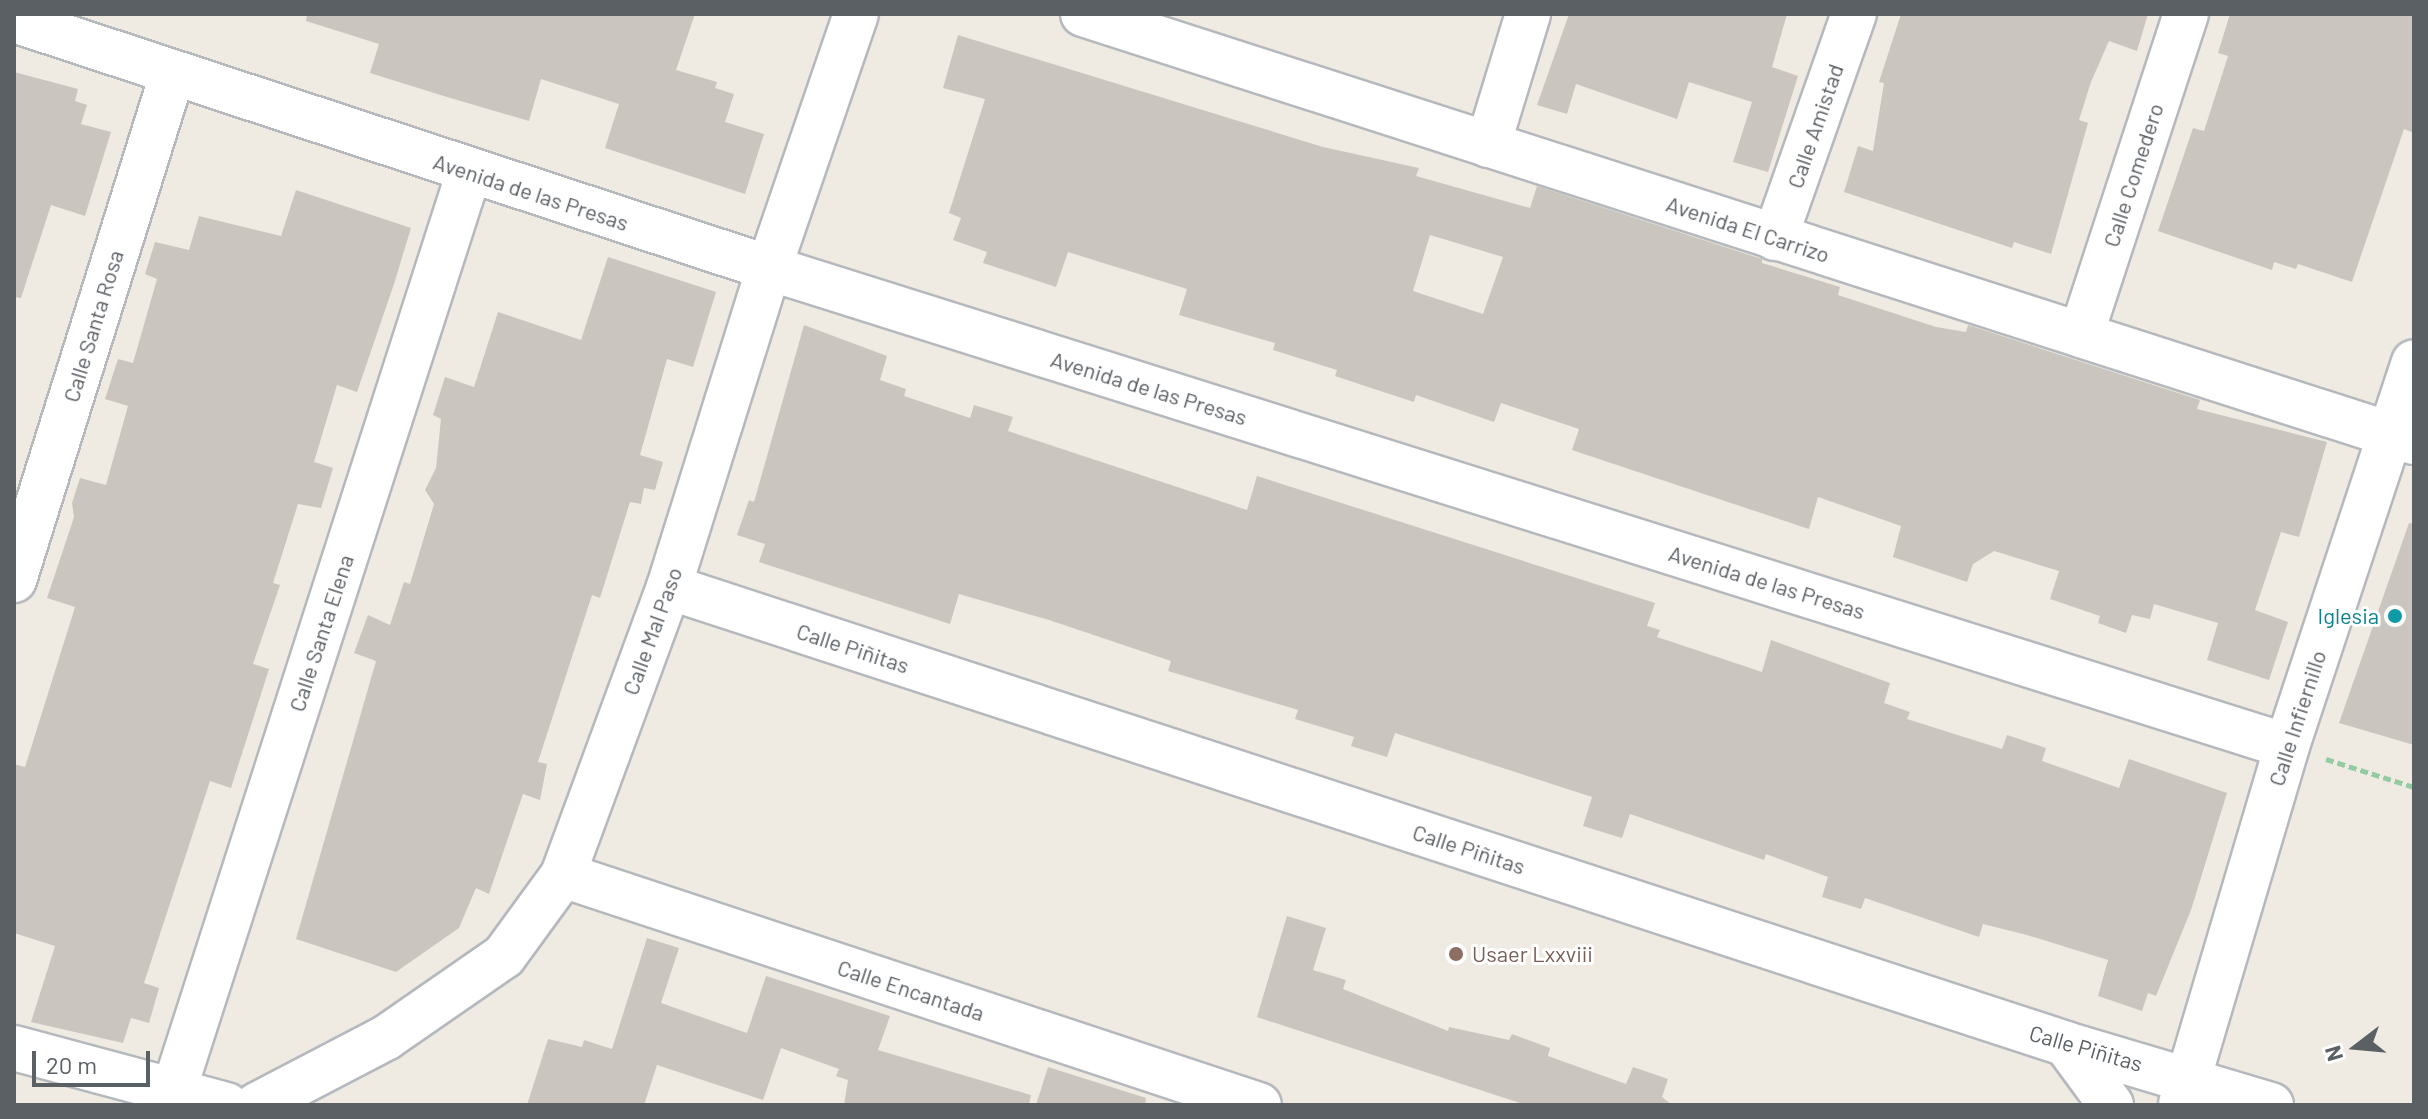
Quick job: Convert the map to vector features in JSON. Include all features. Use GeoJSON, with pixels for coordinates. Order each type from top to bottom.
{"type":"FeatureCollection","features":[{"type":"Feature","properties":{"kind":"street","name":"Calle Mal Paso"},"geometry":{"type":"LineString","coordinates":[[257,1105],[387,1037],[504,956],[563,875],[669,587],[769,268],[856,14]]}},
{"type":"Feature","properties":{"kind":"street","name":"Avenida El Carrizo"},"geometry":{"type":"LineString","coordinates":[[1083,14],[1188,30],[1488,145],[2403,439]]}},
{"type":"Feature","properties":{"kind":"street"},"geometry":{"type":"LineString","coordinates":[[1488,145],[1528,14]]}},
{"type":"Feature","properties":{"kind":"street","name":"Calle Amistad"},"geometry":{"type":"LineString","coordinates":[[1775,238],[1854,14]]}},
{"type":"Feature","properties":{"kind":"street","name":"Calle Comedero"},"geometry":{"type":"LineString","coordinates":[[2081,335],[2186,14]]}},
{"type":"Feature","properties":{"kind":"street","name":"Avenida de las Presas"},"geometry":{"type":"LineString","coordinates":[[14,20],[469,172],[769,268],[2287,746]]}},
{"type":"Feature","properties":{"kind":"street","name":"Calle Santa Rosa"},"geometry":{"type":"LineString","coordinates":[[14,580],[173,72]]}},
{"type":"Feature","properties":{"kind":"street","name":"Calle Santa Elena"},"geometry":{"type":"LineString","coordinates":[[173,1093],[469,172]]}},
{"type":"Feature","properties":{"kind":"street","name":"Calle Infiernillo"},"geometry":{"type":"LineString","coordinates":[[2184,1091],[2287,746],[2403,439],[2414,362]]}},
{"type":"Feature","properties":{"kind":"street","name":"Calle Piñitas"},"geometry":{"type":"LineString","coordinates":[[669,587],[2066,1044],[2184,1091],[2271,1105]]}},
{"type":"Feature","properties":{"kind":"street","name":"Calle Encantada"},"geometry":{"type":"LineString","coordinates":[[563,875],[1259,1105]]}},
{"type":"Feature","properties":{"kind":"street"},"geometry":{"type":"LineString","coordinates":[[2066,1044],[2111,1105]]}},
{"type":"Feature","properties":{"kind":"street"},"geometry":{"type":"LineString","coordinates":[[14,1048],[226,1105]]}},
{"type":"Feature","properties":{"kind":"path"},"geometry":{"type":"LineString","coordinates":[[2287,746],[2414,787]]}},
{"type":"Feature","properties":{"kind":"building"},"geometry":{"type":"Polygon","coordinates":[[[307,14],[695,14],[676,70],[717,82],[715,88],[734,94],[725,122],[764,134],[745,194],[605,148],[619,104],[541,79],[529,121],[370,73],[379,44],[306,21],[307,14]]]}},
{"type":"Feature","properties":{"kind":"building"},"geometry":{"type":"Polygon","coordinates":[[[1569,14],[1787,14],[1772,67],[1798,76],[1768,172],[1733,162],[1752,102],[1689,82],[1677,119],[1576,84],[1567,114],[1537,105],[1569,14]]]}},
{"type":"Feature","properties":{"kind":"building"},"geometry":{"type":"Polygon","coordinates":[[[1901,14],[2148,14],[2137,51],[2109,41],[2091,82],[2079,120],[2088,123],[2051,254],[2014,242],[2012,248],[1844,192],[1858,146],[1873,151],[1884,83],[1879,82],[1901,14]]]}},
{"type":"Feature","properties":{"kind":"building"},"geometry":{"type":"Polygon","coordinates":[[[2230,14],[2414,14],[2414,133],[2404,129],[2352,282],[2298,264],[2296,269],[2274,262],[2272,270],[2158,231],[2193,128],[2204,131],[2228,56],[2218,53],[2230,14]]]}},
{"type":"Feature","properties":{"kind":"building"},"geometry":{"type":"Polygon","coordinates":[[[958,35],[1323,147],[1419,168],[1416,176],[1530,208],[1537,186],[1762,259],[1762,263],[1840,287],[1838,295],[1936,327],[1966,332],[1968,325],[2200,400],[2197,409],[2327,442],[2299,537],[2281,532],[2255,610],[2288,622],[2269,680],[2207,660],[2218,623],[2154,604],[2150,619],[2132,615],[2126,633],[2098,623],[2100,616],[2050,599],[2059,571],[1994,551],[1973,564],[1967,582],[1893,557],[1901,526],[1818,497],[1809,529],[1572,450],[1579,429],[1501,403],[1494,422],[1416,395],[1414,402],[1335,376],[1337,370],[1273,350],[1275,343],[1179,315],[1187,289],[1068,252],[1056,287],[983,263],[987,252],[953,240],[961,218],[949,213],[985,99],[943,88],[958,35]],[[1430,235],[1413,291],[1483,314],[1503,257],[1430,235]]]}},
{"type":"Feature","properties":{"kind":"building"},"geometry":{"type":"Polygon","coordinates":[[[14,72],[78,89],[75,101],[87,105],[81,124],[111,132],[85,216],[51,205],[21,298],[14,297],[14,72]]]}},
{"type":"Feature","properties":{"kind":"building"},"geometry":{"type":"Polygon","coordinates":[[[296,190],[411,228],[394,284],[357,392],[337,385],[314,462],[333,468],[321,508],[298,504],[273,583],[280,585],[253,664],[269,669],[231,788],[210,781],[144,983],[159,988],[149,1023],[131,1018],[123,1043],[31,1022],[55,946],[14,933],[14,764],[25,767],[75,607],[47,598],[74,517],[72,503],[80,478],[106,485],[128,406],[105,399],[118,359],[133,363],[157,279],[145,274],[155,242],[189,250],[199,216],[281,236],[296,190]]]}},
{"type":"Feature","properties":{"kind":"building"},"geometry":{"type":"Polygon","coordinates":[[[608,257],[716,292],[693,367],[667,359],[640,455],[663,462],[655,490],[644,488],[641,504],[630,502],[600,598],[592,595],[538,762],[547,764],[540,800],[523,794],[489,894],[476,888],[459,928],[396,972],[296,939],[376,661],[354,653],[368,615],[390,625],[404,582],[410,584],[434,504],[425,490],[436,468],[441,419],[433,415],[445,377],[474,387],[498,312],[581,340],[608,257]]]}},
{"type":"Feature","properties":{"kind":"building"},"geometry":{"type":"Polygon","coordinates":[[[804,325],[887,356],[880,380],[906,389],[904,396],[970,418],[974,405],[1013,417],[1008,431],[1247,510],[1257,476],[1655,603],[1647,626],[1660,630],[1657,637],[1762,672],[1771,640],[1890,683],[1884,703],[1910,712],[1907,719],[2002,749],[2007,735],[2046,748],[2042,761],[2119,788],[2129,759],[2227,793],[2191,910],[2156,996],[2148,993],[2142,1011],[2098,996],[2108,960],[2027,935],[1983,924],[1979,937],[1865,898],[1861,909],[1822,897],[1828,877],[1766,854],[1764,860],[1630,814],[1622,838],[1583,826],[1592,797],[1395,733],[1387,757],[1351,746],[1354,737],[1295,719],[1298,710],[1168,671],[1171,661],[1049,620],[959,594],[950,624],[759,562],[765,544],[737,535],[749,500],[754,502],[804,325]]]}},
{"type":"Feature","properties":{"kind":"building","name":"Iglesia"},"geometry":{"type":"Polygon","coordinates":[[[2409,523],[2414,524],[2414,745],[2339,723],[2409,523]]]}},
{"type":"Feature","properties":{"kind":"building"},"geometry":{"type":"Polygon","coordinates":[[[1287,916],[1326,928],[1313,970],[1346,980],[1343,989],[1448,1031],[1449,1027],[1509,1040],[1512,1034],[1550,1048],[1548,1056],[1626,1084],[1633,1067],[1668,1079],[1662,1097],[1672,1105],[1526,1105],[1257,1017],[1287,916]]]}},
{"type":"Feature","properties":{"kind":"building"},"geometry":{"type":"Polygon","coordinates":[[[647,938],[679,948],[661,1003],[747,1033],[766,976],[890,1016],[878,1050],[1031,1095],[1029,1105],[844,1105],[848,1080],[836,1076],[839,1069],[781,1048],[763,1100],[657,1065],[644,1105],[527,1105],[548,1039],[582,1047],[584,1040],[612,1049],[647,938]]]}},
{"type":"Feature","properties":{"kind":"building"},"geometry":{"type":"Polygon","coordinates":[[[1048,1067],[1146,1098],[1145,1105],[1036,1105],[1048,1067]]]}},
{"type":"Feature","properties":{"kind":"place","name":"Iglesia"},"geometry":{"type":"Point","coordinates":[2395,616]}},
{"type":"Feature","properties":{"kind":"place","name":"Usaer Lxxviii"},"geometry":{"type":"Point","coordinates":[1456,954]}}]}
